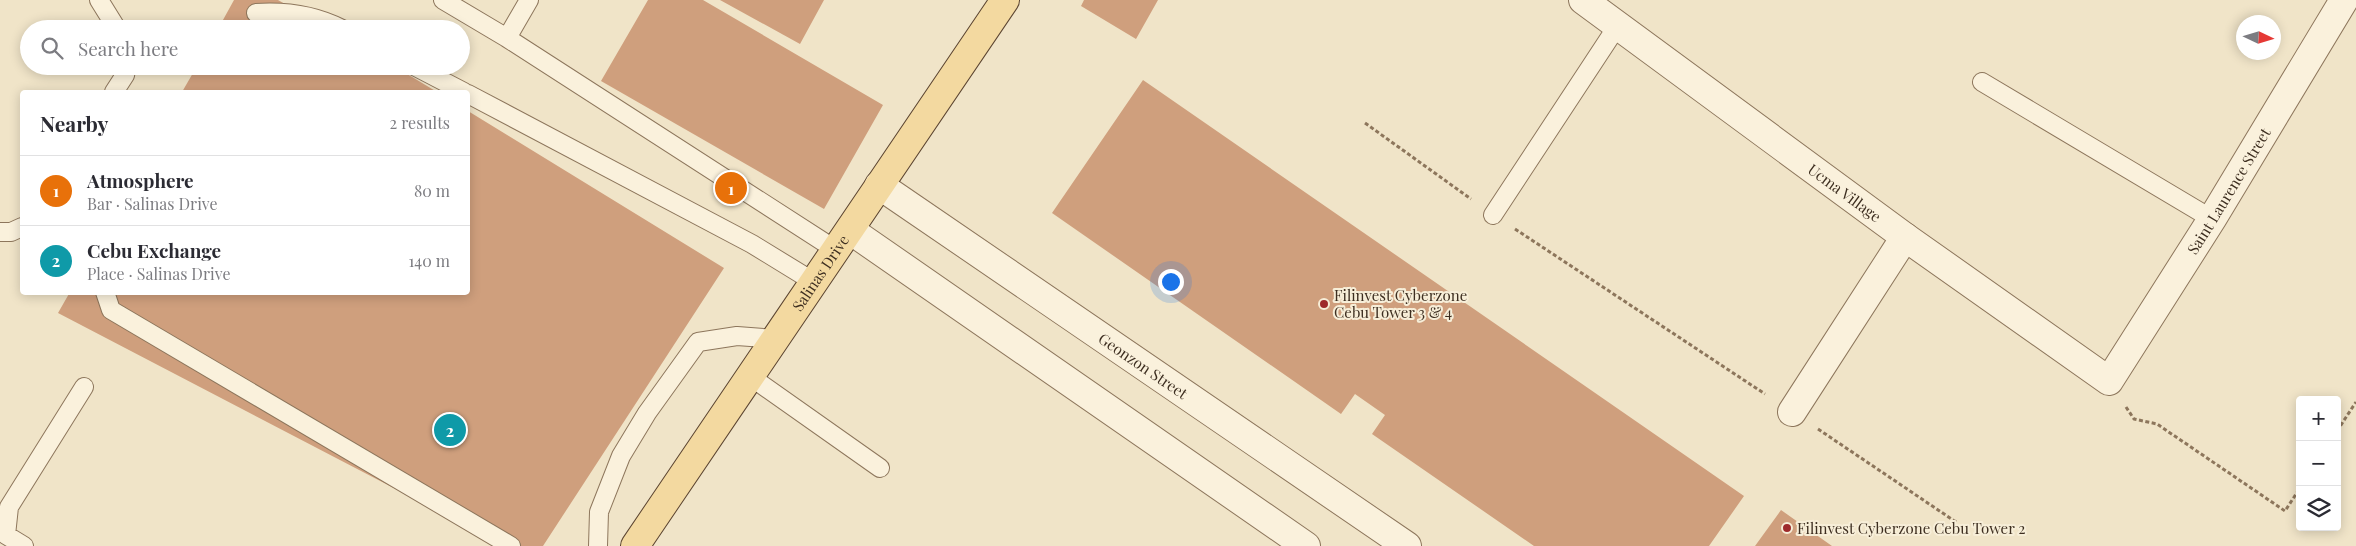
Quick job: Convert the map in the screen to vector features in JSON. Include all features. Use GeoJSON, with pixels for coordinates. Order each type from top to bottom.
{"type":"FeatureCollection","features":[{"type":"Feature","properties":{"kind":"main road","name":"Salinas Drive"},"geometry":{"type":"LineString","coordinates":[[636,546],[1005,0]]}},
{"type":"Feature","properties":{"kind":"street","name":"Ucma Village"},"geometry":{"type":"LineString","coordinates":[[1583,0],[1905,236],[2109,382]]}},
{"type":"Feature","properties":{"kind":"street","name":"Saint Laurence Street"},"geometry":{"type":"LineString","coordinates":[[2109,382],[2212,218],[2344,0]]}},
{"type":"Feature","properties":{"kind":"street","name":"Geonzon Street"},"geometry":{"type":"LineString","coordinates":[[879,185],[1407,546]]}},
{"type":"Feature","properties":{"kind":"street"},"geometry":{"type":"LineString","coordinates":[[1792,412],[1905,236]]}},
{"type":"Feature","properties":{"kind":"street"},"geometry":{"type":"LineString","coordinates":[[843,240],[1306,546]]}},
{"type":"Feature","properties":{"kind":"lane"},"geometry":{"type":"LineString","coordinates":[[99,0],[111,20]]}},
{"type":"Feature","properties":{"kind":"lane"},"geometry":{"type":"LineString","coordinates":[[443,0],[843,240]]}},
{"type":"Feature","properties":{"kind":"lane"},"geometry":{"type":"LineString","coordinates":[[507,38],[529,0]]}},
{"type":"Feature","properties":{"kind":"lane"},"geometry":{"type":"LineString","coordinates":[[256,13],[279,11],[324,20]]}},
{"type":"Feature","properties":{"kind":"lane"},"geometry":{"type":"LineString","coordinates":[[1493,215],[1618,25]]}},
{"type":"Feature","properties":{"kind":"lane"},"geometry":{"type":"LineString","coordinates":[[115,90],[125,75]]}},
{"type":"Feature","properties":{"kind":"lane"},"geometry":{"type":"LineString","coordinates":[[431,75],[460,90]]}},
{"type":"Feature","properties":{"kind":"lane"},"geometry":{"type":"LineString","coordinates":[[1982,82],[2212,218]]}},
{"type":"Feature","properties":{"kind":"lane"},"geometry":{"type":"LineString","coordinates":[[470,95],[752,244],[814,282]]}},
{"type":"Feature","properties":{"kind":"lane"},"geometry":{"type":"LineString","coordinates":[[0,232],[11,232],[20,228]]}},
{"type":"Feature","properties":{"kind":"lane"},"geometry":{"type":"LineString","coordinates":[[106,295],[111,310],[511,546]]}},
{"type":"Feature","properties":{"kind":"lane"},"geometry":{"type":"LineString","coordinates":[[598,546],[599,512],[621,456],[647,413],[698,342],[737,336],[776,339]]}},
{"type":"Feature","properties":{"kind":"lane"},"geometry":{"type":"LineString","coordinates":[[751,377],[880,468]]}},
{"type":"Feature","properties":{"kind":"lane"},"geometry":{"type":"LineString","coordinates":[[24,546],[6,535],[9,507],[84,387]]}},
{"type":"Feature","properties":{"kind":"path"},"geometry":{"type":"LineString","coordinates":[[1365,123],[1493,215],[1956,522]]}},
{"type":"Feature","properties":{"kind":"path"},"geometry":{"type":"LineString","coordinates":[[2109,382],[2134,419],[2158,424],[2285,511],[2296,494]]}},
{"type":"Feature","properties":{"kind":"path"},"geometry":{"type":"LineString","coordinates":[[2341,425],[2356,402]]}},
{"type":"Feature","properties":{"kind":"building"},"geometry":{"type":"Polygon","coordinates":[[[234,0],[278,0],[313,20],[223,20],[234,0]]]}},
{"type":"Feature","properties":{"kind":"building"},"geometry":{"type":"Polygon","coordinates":[[[648,0],[703,0],[883,105],[824,209],[601,81],[648,0]]]}},
{"type":"Feature","properties":{"kind":"building"},"geometry":{"type":"Polygon","coordinates":[[[720,0],[824,0],[800,44],[720,0]]]}},
{"type":"Feature","properties":{"kind":"building"},"geometry":{"type":"Polygon","coordinates":[[[1084,0],[1158,0],[1136,39],[1081,6],[1084,0]]]}},
{"type":"Feature","properties":{"kind":"building"},"geometry":{"type":"Polygon","coordinates":[[[192,75],[409,75],[434,90],[183,90],[192,75]]]}},
{"type":"Feature","properties":{"kind":"building","name":"Filinvest Cyberzone Cebu Tower 3 & 4"},"geometry":{"type":"Polygon","coordinates":[[[1143,80],[1744,496],[1709,546],[1534,546],[1372,434],[1385,415],[1355,394],[1341,414],[1052,213],[1143,80]]]}},
{"type":"Feature","properties":{"kind":"building"},"geometry":{"type":"Polygon","coordinates":[[[470,112],[724,268],[543,546],[505,546],[58,313],[68,295],[470,295],[470,112]]]}},
{"type":"Feature","properties":{"kind":"building","name":"Filinvest Cyberzone Cebu Tower 2"},"geometry":{"type":"Polygon","coordinates":[[[1781,510],[1832,546],[1755,546],[1781,510]]]}},
{"type":"Feature","properties":{"kind":"place","name":"Atmosphere"},"geometry":{"type":"Point","coordinates":[731,188]}},
{"type":"Feature","properties":{"kind":"place","name":"Filinvest Cyberzone Cebu Tower 3 & 4"},"geometry":{"type":"Point","coordinates":[1324,304]}},
{"type":"Feature","properties":{"kind":"place","name":"Cebu Exchange"},"geometry":{"type":"Point","coordinates":[450,430]}},
{"type":"Feature","properties":{"kind":"place","name":"Filinvest Cyberzone Cebu Tower 2"},"geometry":{"type":"Point","coordinates":[1787,528]}}]}
